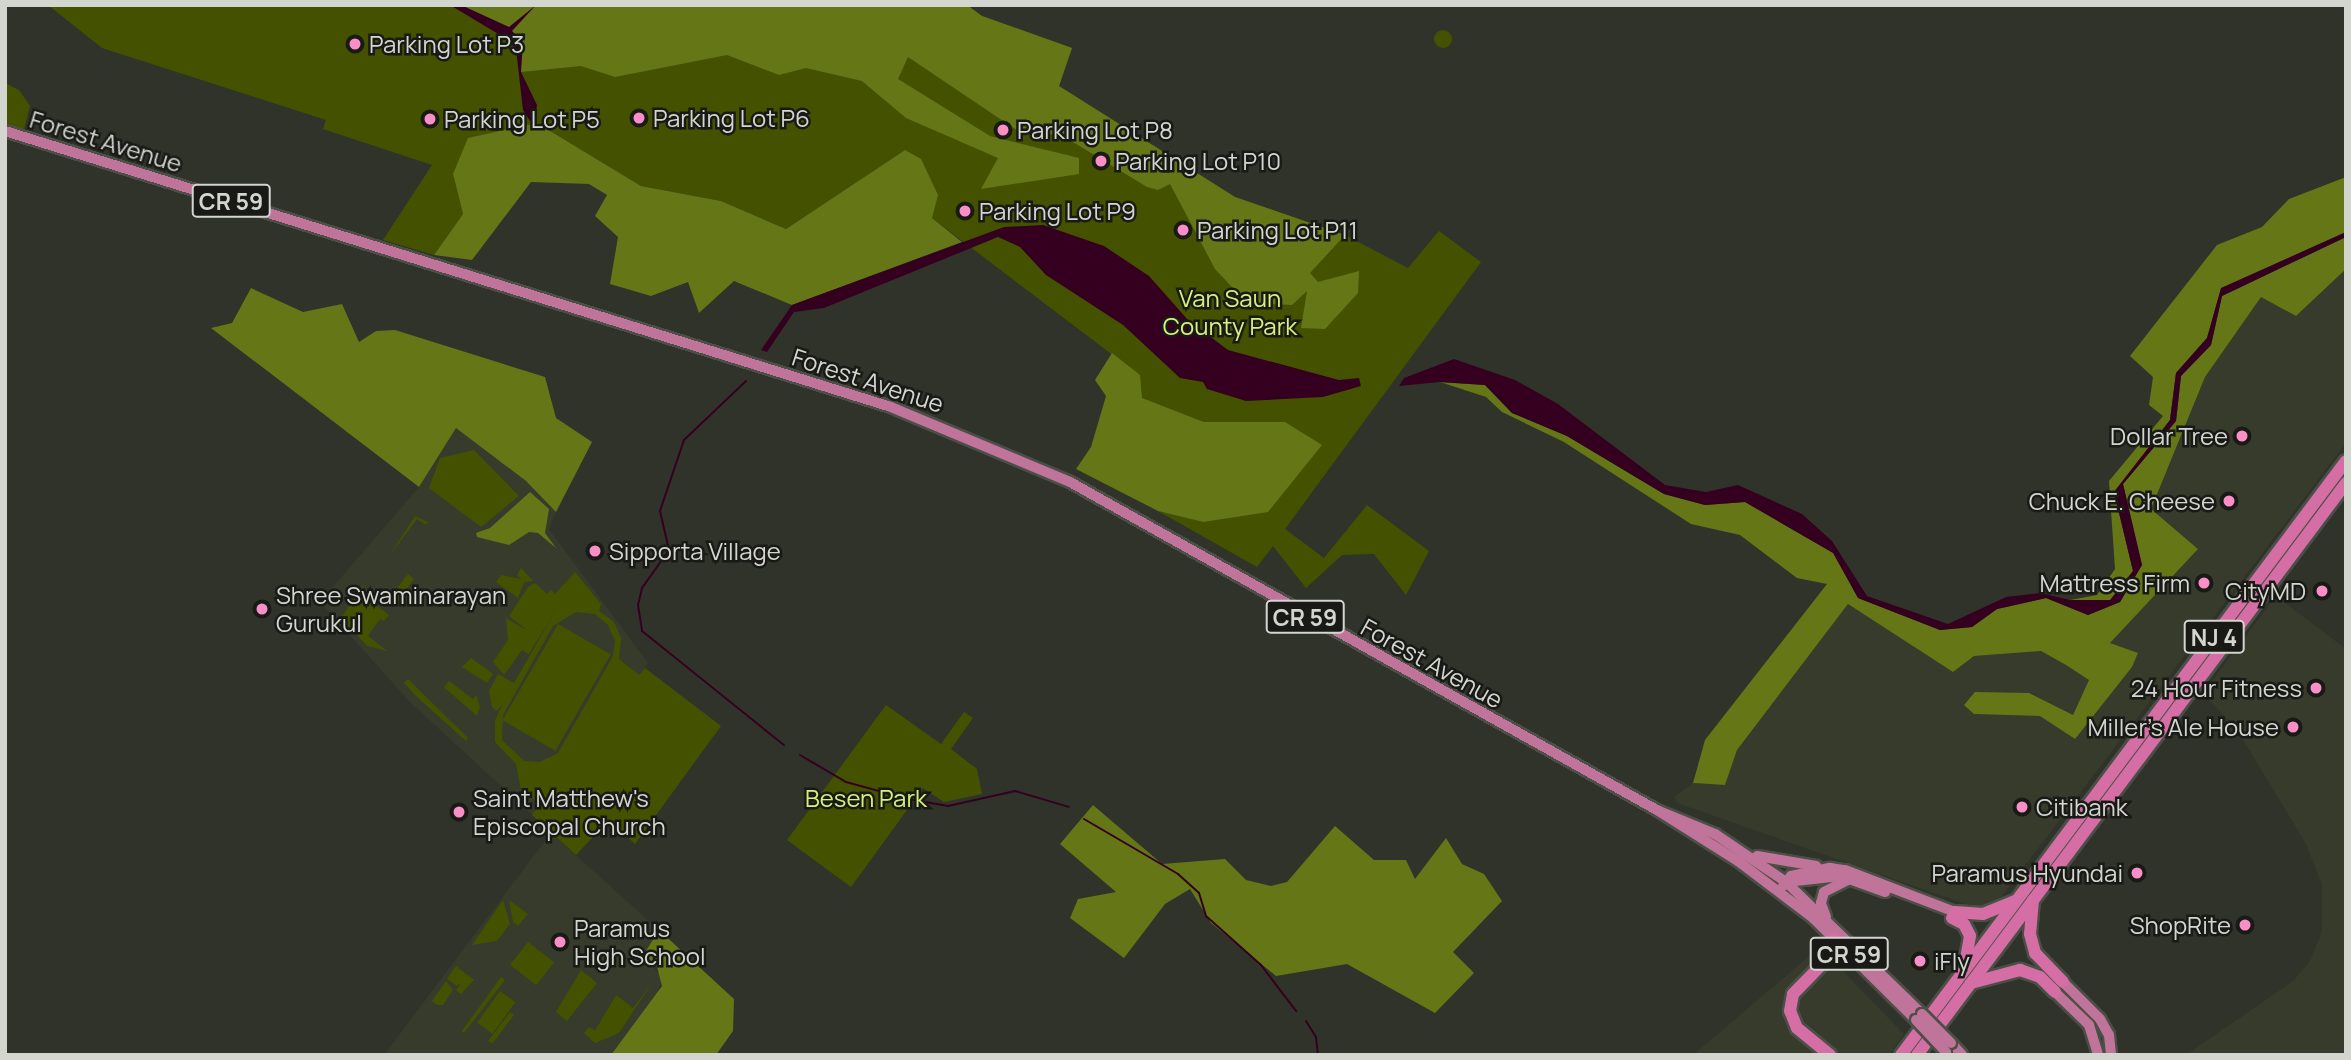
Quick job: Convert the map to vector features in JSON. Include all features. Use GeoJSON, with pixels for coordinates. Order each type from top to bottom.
{"type":"FeatureCollection","features":[{"type":"Feature","properties":{"kind":"highway","name":"NJ 4"},"geometry":{"type":"LineString","coordinates":[[1917,1055],[2018,900],[2346,461]]}},
{"type":"Feature","properties":{"kind":"highway","name":"NJ 4"},"geometry":{"type":"LineString","coordinates":[[1901,1055],[2033,900],[2346,483]]}},
{"type":"Feature","properties":{"kind":"highway"},"geometry":{"type":"LineString","coordinates":[[1954,915],[1983,914],[2018,900]]}},
{"type":"Feature","properties":{"kind":"highway"},"geometry":{"type":"LineString","coordinates":[[2033,900],[2030,934],[2035,953],[2059,987]]}},
{"type":"Feature","properties":{"kind":"highway"},"geometry":{"type":"LineString","coordinates":[[1954,915],[1969,931],[1971,943],[1965,981],[2020,970],[2059,987]]}},
{"type":"Feature","properties":{"kind":"highway"},"geometry":{"type":"LineString","coordinates":[[1830,1054],[1797,1028],[1790,1011],[1798,988],[1831,955],[1834,938]]}},
{"type":"Feature","properties":{"kind":"highway"},"geometry":{"type":"LineString","coordinates":[[1831,955],[1853,958]]}},
{"type":"Feature","properties":{"kind":"highway"},"geometry":{"type":"LineString","coordinates":[[1890,1055],[1912,1040]]}},
{"type":"Feature","properties":{"kind":"main road","name":"Forest Avenue"},"geometry":{"type":"LineString","coordinates":[[5,131],[891,407],[960,433],[1133,514],[1311,621],[1657,810],[1782,886],[1827,920],[1949,1050],[1962,1055]]}},
{"type":"Feature","properties":{"kind":"main road","name":"Forest Avenue"},"geometry":{"type":"LineString","coordinates":[[1657,810],[1671,812],[1745,852],[1853,958],[1919,1017]]}},
{"type":"Feature","properties":{"kind":"main road"},"geometry":{"type":"LineString","coordinates":[[1745,852],[1780,863],[1830,868],[1954,915]]}},
{"type":"Feature","properties":{"kind":"main road"},"geometry":{"type":"LineString","coordinates":[[1782,886],[1791,876],[1830,868]]}},
{"type":"Feature","properties":{"kind":"main road"},"geometry":{"type":"LineString","coordinates":[[1782,886],[1837,876],[1954,915]]}},
{"type":"Feature","properties":{"kind":"main road"},"geometry":{"type":"LineString","coordinates":[[1827,920],[1821,903],[1824,892],[1834,884],[1852,880]]}},
{"type":"Feature","properties":{"kind":"main road"},"geometry":{"type":"LineString","coordinates":[[2059,987],[2089,1025],[2098,1055]]}},
{"type":"Feature","properties":{"kind":"main road"},"geometry":{"type":"LineString","coordinates":[[2059,987],[2100,1019],[2109,1035],[2111,1055]]}},
{"type":"Feature","properties":{"kind":"shaded area"},"geometry":{"type":"Polygon","coordinates":[[[450,5],[461,5],[509,27],[536,5],[512,31],[523,42],[521,72],[537,105],[535,117],[530,121],[523,110],[516,49],[505,38],[450,5]]]}},
{"type":"Feature","properties":{"kind":"shaded area"},"geometry":{"type":"Polygon","coordinates":[[[1043,225],[1104,246],[1149,276],[1188,320],[1228,350],[1339,380],[1359,378],[1361,386],[1323,397],[1246,401],[1207,389],[1203,382],[1180,378],[1123,325],[1046,275],[1020,247],[998,237],[824,308],[794,312],[767,352],[761,350],[792,305],[1004,227],[1043,225]]]}},
{"type":"Feature","properties":{"kind":"shaded area"},"geometry":{"type":"Polygon","coordinates":[[[2346,232],[2346,237],[2222,296],[2211,345],[2181,376],[2176,421],[2123,484],[2142,565],[2120,602],[2088,615],[2046,598],[1997,609],[1972,627],[1940,630],[1858,598],[1833,553],[1745,502],[1705,505],[1664,494],[1567,436],[1512,413],[1485,385],[1440,382],[1399,386],[1404,378],[1454,359],[1515,380],[1558,404],[1665,485],[1706,492],[1738,485],[1802,514],[1832,541],[1867,596],[1948,624],[2006,597],[2040,593],[2070,600],[2110,600],[2133,571],[2114,492],[2170,420],[2176,373],[2207,338],[2221,288],[2346,232]]]}},
{"type":"Feature","properties":{"kind":"shaded area"},"geometry":{"type":"Polygon","coordinates":[[[2346,269],[2346,443],[2002,896],[1984,905],[1968,905],[1677,803],[1674,797],[1693,783],[1725,785],[1737,750],[1848,604],[1953,672],[1974,656],[2041,651],[2066,665],[2089,680],[2073,715],[2029,693],[1974,714],[2040,715],[2074,739],[2138,654],[2110,643],[2198,549],[2151,510],[2205,377],[2261,297],[2296,316],[2346,269]]]}},
{"type":"Feature","properties":{"kind":"shaded area"},"geometry":{"type":"Polygon","coordinates":[[[456,428],[526,481],[556,512],[549,529],[648,663],[532,815],[410,702],[320,602],[419,487],[456,428]]]}},
{"type":"Feature","properties":{"kind":"shaded area"},"geometry":{"type":"Polygon","coordinates":[[[2276,596],[2346,649],[2346,1055],[2186,1055],[2293,981],[2310,961],[2322,931],[2322,884],[2305,842],[2237,730],[2203,693],[2276,596]]]}},
{"type":"Feature","properties":{"kind":"shaded area","name":"Paramus High School"},"geometry":{"type":"Polygon","coordinates":[[[551,833],[659,930],[644,954],[662,979],[658,993],[611,1055],[384,1055],[551,833]]]}},
{"type":"Feature","properties":{"kind":"shaded area"},"geometry":{"type":"Polygon","coordinates":[[[1820,947],[1904,1034],[1889,1055],[1693,1055],[1820,947]]]}},
{"type":"Feature","properties":{"kind":"green space","name":"Van Saun County Park"},"geometry":{"type":"Polygon","coordinates":[[[48,5],[967,5],[982,16],[1072,48],[1059,86],[1235,197],[1345,235],[1408,268],[1439,231],[1481,262],[1285,529],[1324,558],[1367,505],[1429,551],[1406,595],[1374,554],[1342,555],[1306,588],[1273,546],[1257,567],[1158,511],[1203,522],[1285,422],[1204,422],[1141,398],[1139,375],[932,218],[905,150],[786,229],[721,201],[641,186],[537,123],[453,174],[463,214],[434,255],[383,240],[432,165],[323,129],[326,120],[102,48],[48,5]]]}},
{"type":"Feature","properties":{"kind":"green space"},"geometry":{"type":"Polygon","coordinates":[[[460,5],[967,5],[982,16],[1072,48],[1059,86],[1235,197],[1345,235],[1310,273],[1318,282],[1359,271],[1358,293],[1325,329],[1301,328],[1307,291],[1292,305],[1247,303],[1215,269],[1170,184],[1158,190],[1147,187],[1063,136],[1015,129],[908,57],[898,79],[990,136],[1079,158],[1079,174],[981,189],[998,158],[906,118],[862,81],[806,68],[779,75],[727,55],[615,77],[581,66],[521,72],[518,43],[460,5]]]}},
{"type":"Feature","properties":{"kind":"green space"},"geometry":{"type":"Polygon","coordinates":[[[1443,30],[1449,33],[1452,39],[1449,45],[1443,48],[1437,45],[1434,39],[1437,33],[1443,30]]]}},
{"type":"Feature","properties":{"kind":"green space"},"geometry":{"type":"Polygon","coordinates":[[[5,83],[19,90],[30,106],[22,137],[5,131],[5,83]]]}},
{"type":"Feature","properties":{"kind":"green space"},"geometry":{"type":"Polygon","coordinates":[[[537,123],[641,186],[721,201],[786,229],[905,150],[921,159],[938,195],[932,218],[962,242],[792,305],[734,281],[699,313],[688,282],[651,296],[610,284],[618,237],[595,216],[607,195],[589,184],[531,182],[472,260],[434,255],[463,214],[453,174],[468,138],[537,123]]]}},
{"type":"Feature","properties":{"kind":"green space"},"geometry":{"type":"Polygon","coordinates":[[[2346,177],[2346,232],[2221,289],[2207,338],[2176,373],[2170,420],[2114,492],[2133,571],[2110,601],[2070,600],[2097,595],[2115,569],[2109,481],[2163,416],[2149,405],[2153,377],[2130,356],[2217,245],[2262,227],[2289,199],[2346,177]]]}},
{"type":"Feature","properties":{"kind":"green space"},"geometry":{"type":"Polygon","coordinates":[[[2346,237],[2346,269],[2296,316],[2261,297],[2205,377],[2151,509],[2198,549],[2110,643],[2138,653],[2132,667],[2075,739],[2040,716],[1974,714],[1964,705],[1975,692],[2029,693],[2073,715],[2089,680],[2066,665],[2041,651],[1974,656],[1953,672],[1848,604],[1737,750],[1725,785],[1693,783],[1705,740],[1827,584],[1797,578],[1740,535],[1691,524],[1564,442],[1502,412],[1486,397],[1440,382],[1485,385],[1512,413],[1567,436],[1664,494],[1705,505],[1745,502],[1834,553],[1858,598],[1940,630],[1972,627],[1997,609],[2046,598],[2088,615],[2120,602],[2142,565],[2123,484],[2176,421],[2181,376],[2211,345],[2222,296],[2346,237]]]}},
{"type":"Feature","properties":{"kind":"green space"},"geometry":{"type":"Polygon","coordinates":[[[251,288],[303,312],[342,304],[359,342],[376,331],[395,330],[545,377],[556,418],[592,442],[556,512],[526,481],[456,428],[419,487],[211,328],[232,323],[251,288]]]}},
{"type":"Feature","properties":{"kind":"green space"},"geometry":{"type":"Polygon","coordinates":[[[1112,353],[1140,375],[1142,398],[1204,422],[1285,422],[1322,445],[1268,512],[1203,522],[1158,511],[1076,469],[1091,447],[1106,396],[1095,380],[1112,353]]]}},
{"type":"Feature","properties":{"kind":"green space"},"geometry":{"type":"Polygon","coordinates":[[[474,450],[519,496],[481,527],[429,488],[440,458],[474,450]]]}},
{"type":"Feature","properties":{"kind":"green space"},"geometry":{"type":"Polygon","coordinates":[[[530,492],[549,509],[545,533],[556,548],[538,533],[529,532],[509,545],[477,537],[476,533],[490,528],[530,492]]]}},
{"type":"Feature","properties":{"kind":"green space"},"geometry":{"type":"Polygon","coordinates":[[[415,516],[428,522],[426,525],[417,519],[390,555],[415,516]]]}},
{"type":"Feature","properties":{"kind":"green space"},"geometry":{"type":"Polygon","coordinates":[[[521,568],[533,581],[524,582],[518,598],[496,582],[501,575],[521,579],[517,575],[521,568]]]}},
{"type":"Feature","properties":{"kind":"green space"},"geometry":{"type":"Polygon","coordinates":[[[575,572],[601,604],[599,611],[614,622],[621,638],[619,659],[639,675],[645,668],[721,726],[635,844],[609,820],[576,855],[532,815],[540,804],[521,790],[516,764],[495,742],[495,720],[503,704],[497,711],[492,707],[489,691],[498,674],[514,683],[557,608],[529,654],[522,650],[504,675],[493,662],[508,640],[506,618],[528,631],[509,616],[528,587],[535,583],[547,594],[551,590],[555,594],[575,572]],[[576,612],[553,626],[503,715],[502,740],[524,761],[540,762],[558,753],[613,656],[615,641],[608,625],[595,614],[576,612]]]}},
{"type":"Feature","properties":{"kind":"green space"},"geometry":{"type":"Polygon","coordinates":[[[408,574],[414,579],[398,601],[395,591],[408,574]]]}},
{"type":"Feature","properties":{"kind":"green space"},"geometry":{"type":"Polygon","coordinates":[[[365,583],[361,594],[389,615],[384,621],[380,619],[368,636],[387,651],[367,646],[341,618],[365,583]]]}},
{"type":"Feature","properties":{"kind":"green space"},"geometry":{"type":"Polygon","coordinates":[[[558,624],[611,654],[555,751],[502,720],[558,624]]]}},
{"type":"Feature","properties":{"kind":"green space"},"geometry":{"type":"Polygon","coordinates":[[[471,658],[493,674],[487,683],[462,667],[471,658]]]}},
{"type":"Feature","properties":{"kind":"green space"},"geometry":{"type":"Polygon","coordinates":[[[408,679],[468,738],[466,741],[417,697],[404,683],[408,679]]]}},
{"type":"Feature","properties":{"kind":"green space"},"geometry":{"type":"Polygon","coordinates":[[[449,681],[473,699],[476,695],[480,707],[477,716],[444,687],[449,681]]]}},
{"type":"Feature","properties":{"kind":"green space","name":"Besen Park"},"geometry":{"type":"Polygon","coordinates":[[[886,705],[941,744],[964,712],[973,718],[951,749],[977,769],[982,794],[944,802],[923,788],[851,887],[787,840],[886,705]]]}},
{"type":"Feature","properties":{"kind":"green space"},"geometry":{"type":"Polygon","coordinates":[[[1093,805],[1162,864],[1225,859],[1246,880],[1271,886],[1287,882],[1335,826],[1374,860],[1406,860],[1415,879],[1446,838],[1462,864],[1484,874],[1502,901],[1453,952],[1474,973],[1435,1013],[1347,964],[1276,976],[1211,923],[1190,889],[1165,904],[1124,958],[1070,918],[1078,899],[1116,892],[1060,844],[1093,805]]]}},
{"type":"Feature","properties":{"kind":"green space"},"geometry":{"type":"Polygon","coordinates":[[[503,900],[510,924],[497,941],[472,945],[503,900]]]}},
{"type":"Feature","properties":{"kind":"green space"},"geometry":{"type":"Polygon","coordinates":[[[509,900],[528,914],[518,926],[513,922],[509,900]]]}},
{"type":"Feature","properties":{"kind":"green space"},"geometry":{"type":"Polygon","coordinates":[[[659,930],[734,999],[733,1031],[716,1055],[611,1055],[662,986],[657,967],[644,954],[659,930]]]}},
{"type":"Feature","properties":{"kind":"green space"},"geometry":{"type":"Polygon","coordinates":[[[528,942],[554,962],[536,985],[510,965],[528,942]]]}},
{"type":"Feature","properties":{"kind":"green space"},"geometry":{"type":"Polygon","coordinates":[[[456,966],[474,980],[461,994],[456,990],[461,983],[457,986],[447,979],[456,966]]]}},
{"type":"Feature","properties":{"kind":"green space"},"geometry":{"type":"Polygon","coordinates":[[[581,970],[597,983],[567,1021],[556,1012],[581,970]]]}},
{"type":"Feature","properties":{"kind":"green space"},"geometry":{"type":"Polygon","coordinates":[[[501,977],[505,980],[464,1033],[462,1031],[501,977]]]}},
{"type":"Feature","properties":{"kind":"green space"},"geometry":{"type":"Polygon","coordinates":[[[654,980],[619,1033],[595,1043],[584,1033],[589,1027],[595,1031],[616,995],[633,1008],[654,980]]]}},
{"type":"Feature","properties":{"kind":"green space"},"geometry":{"type":"Polygon","coordinates":[[[446,981],[453,990],[443,1005],[437,1005],[432,1001],[446,981]]]}},
{"type":"Feature","properties":{"kind":"green space"},"geometry":{"type":"Polygon","coordinates":[[[500,991],[515,1002],[492,1034],[477,1023],[500,991]]]}},
{"type":"Feature","properties":{"kind":"green space"},"geometry":{"type":"Polygon","coordinates":[[[510,1012],[514,1015],[492,1044],[488,1041],[510,1012]]]}},
{"type":"Feature","properties":{"kind":"waterway"},"geometry":{"type":"LineString","coordinates":[[746,381],[684,440],[660,511],[669,550],[642,588],[638,605],[642,631],[784,745]]}},
{"type":"Feature","properties":{"kind":"waterway"},"geometry":{"type":"LineString","coordinates":[[800,755],[846,782],[908,799],[948,806],[1015,791],[1069,807]]}},
{"type":"Feature","properties":{"kind":"waterway"},"geometry":{"type":"LineString","coordinates":[[1084,819],[1178,874],[1199,893],[1206,916],[1261,965],[1296,1011]]}},
{"type":"Feature","properties":{"kind":"waterway"},"geometry":{"type":"LineString","coordinates":[[1306,1021],[1316,1037],[1318,1055]]}},
{"type":"Feature","properties":{"kind":"place","name":"Parking Lot P3"},"geometry":{"type":"Point","coordinates":[355,44]}},
{"type":"Feature","properties":{"kind":"place","name":"Parking Lot P6"},"geometry":{"type":"Point","coordinates":[639,118]}},
{"type":"Feature","properties":{"kind":"place","name":"Parking Lot P5"},"geometry":{"type":"Point","coordinates":[430,119]}},
{"type":"Feature","properties":{"kind":"place","name":"Parking Lot P8"},"geometry":{"type":"Point","coordinates":[1003,130]}},
{"type":"Feature","properties":{"kind":"place","name":"Parking Lot P10"},"geometry":{"type":"Point","coordinates":[1101,161]}},
{"type":"Feature","properties":{"kind":"place","name":"Parking Lot P9"},"geometry":{"type":"Point","coordinates":[965,211]}},
{"type":"Feature","properties":{"kind":"place","name":"Parking Lot P11"},"geometry":{"type":"Point","coordinates":[1183,230]}},
{"type":"Feature","properties":{"kind":"place","name":"Dollar Tree"},"geometry":{"type":"Point","coordinates":[2242,436]}},
{"type":"Feature","properties":{"kind":"place","name":"Chuck E. Cheese"},"geometry":{"type":"Point","coordinates":[2229,501]}},
{"type":"Feature","properties":{"kind":"place","name":"Sipporta Village"},"geometry":{"type":"Point","coordinates":[595,551]}},
{"type":"Feature","properties":{"kind":"place","name":"Mattress Firm"},"geometry":{"type":"Point","coordinates":[2204,583]}},
{"type":"Feature","properties":{"kind":"place","name":"CityMD"},"geometry":{"type":"Point","coordinates":[2322,591]}},
{"type":"Feature","properties":{"kind":"place","name":"Shree Swaminarayan Gurukul"},"geometry":{"type":"Point","coordinates":[262,609]}},
{"type":"Feature","properties":{"kind":"place","name":"24 Hour Fitness"},"geometry":{"type":"Point","coordinates":[2316,688]}},
{"type":"Feature","properties":{"kind":"place","name":"Miller's Ale House"},"geometry":{"type":"Point","coordinates":[2293,727]}},
{"type":"Feature","properties":{"kind":"place","name":"Citibank"},"geometry":{"type":"Point","coordinates":[2022,807]}},
{"type":"Feature","properties":{"kind":"place","name":"Saint Matthew's Episcopal Church"},"geometry":{"type":"Point","coordinates":[459,812]}},
{"type":"Feature","properties":{"kind":"place","name":"Paramus Hyundai"},"geometry":{"type":"Point","coordinates":[2137,873]}},
{"type":"Feature","properties":{"kind":"place","name":"ShopRite"},"geometry":{"type":"Point","coordinates":[2245,925]}},
{"type":"Feature","properties":{"kind":"place","name":"Paramus High School"},"geometry":{"type":"Point","coordinates":[560,942]}},
{"type":"Feature","properties":{"kind":"place","name":"iFly"},"geometry":{"type":"Point","coordinates":[1920,961]}}]}
